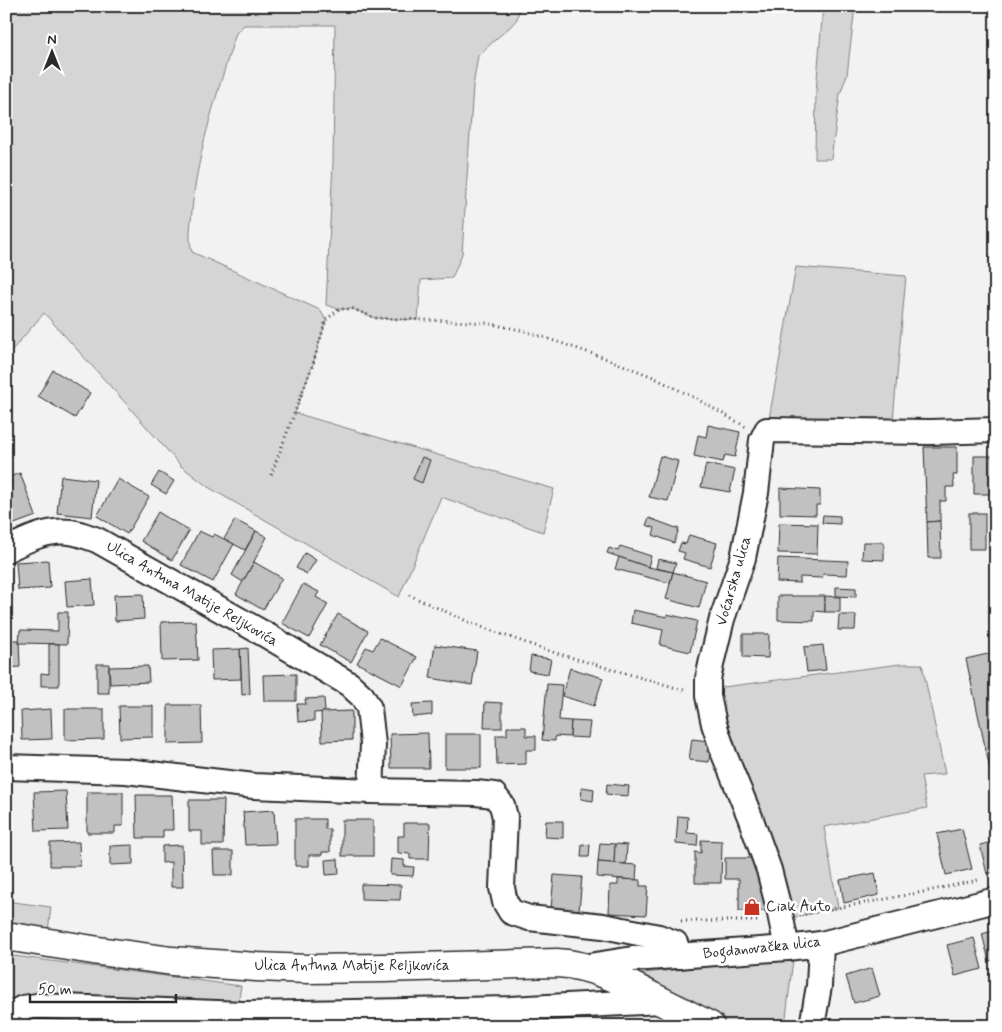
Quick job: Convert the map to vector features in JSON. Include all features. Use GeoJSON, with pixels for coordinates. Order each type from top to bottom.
{"type":"FeatureCollection","features":[{"type":"Feature","properties":{"kind":"main road","name":"Ulica Antuna Matije Reljkovića"},"geometry":{"type":"LineString","coordinates":[[6,936],[163,960],[257,967],[308,969],[557,963],[583,966],[612,975],[710,1026]]}},
{"type":"Feature","properties":{"kind":"street"},"geometry":{"type":"LineString","coordinates":[[762,440],[768,430],[921,432],[996,430]]}},
{"type":"Feature","properties":{"kind":"street","name":"Voćarska ulica"},"geometry":{"type":"LineString","coordinates":[[762,440],[756,493],[743,558],[720,627],[708,679],[708,696],[714,724],[724,754],[769,870],[787,948]]}},
{"type":"Feature","properties":{"kind":"street","name":"Ulica Antuna Matije Reljkovića"},"geometry":{"type":"LineString","coordinates":[[6,550],[49,532],[70,532],[97,540],[349,684],[362,696],[369,708],[373,744],[371,791]]}},
{"type":"Feature","properties":{"kind":"street"},"geometry":{"type":"LineString","coordinates":[[6,767],[126,771],[254,786],[494,795],[502,805],[505,817],[502,888],[505,902],[511,912],[529,918],[603,926],[659,936],[674,943],[680,956]]}},
{"type":"Feature","properties":{"kind":"street","name":"Bogdanovačka ulica"},"geometry":{"type":"LineString","coordinates":[[583,966],[633,959],[821,944],[996,900]]}},
{"type":"Feature","properties":{"kind":"street"},"geometry":{"type":"LineString","coordinates":[[812,1026],[819,986],[821,944]]}},
{"type":"Feature","properties":{"kind":"street"},"geometry":{"type":"LineString","coordinates":[[10,1026],[15,1012],[37,1006],[243,1020],[510,1017],[661,1001]]}},
{"type":"Feature","properties":{"kind":"path"},"geometry":{"type":"LineString","coordinates":[[272,475],[313,364],[326,320],[339,310],[353,310],[375,318],[453,320],[524,331],[602,357],[651,376],[696,398],[751,430],[762,440]]}},
{"type":"Feature","properties":{"kind":"path"},"geometry":{"type":"LineString","coordinates":[[409,595],[471,623],[549,651],[660,684],[708,696]]}},
{"type":"Feature","properties":{"kind":"shaded area"},"geometry":{"type":"Polygon","coordinates":[[[6,6],[520,6],[517,19],[478,56],[473,86],[462,254],[452,278],[421,280],[418,320],[375,318],[353,309],[339,309],[326,305],[333,162],[335,25],[244,25],[236,33],[204,142],[195,187],[190,241],[192,252],[320,310],[326,320],[313,364],[295,413],[554,489],[543,532],[441,497],[399,597],[208,487],[181,466],[44,313],[6,357],[6,6]]]}},
{"type":"Feature","properties":{"kind":"shaded area"},"geometry":{"type":"Polygon","coordinates":[[[823,6],[855,6],[847,75],[840,94],[831,159],[815,159],[816,91],[823,6]]]}},
{"type":"Feature","properties":{"kind":"shaded area"},"geometry":{"type":"Polygon","coordinates":[[[796,267],[906,276],[892,431],[767,430],[796,267]]]}},
{"type":"Feature","properties":{"kind":"shaded area"},"geometry":{"type":"Polygon","coordinates":[[[900,664],[922,664],[945,774],[921,776],[927,808],[824,827],[838,908],[781,920],[708,689],[900,664]]]}},
{"type":"Feature","properties":{"kind":"shaded area"},"geometry":{"type":"Polygon","coordinates":[[[6,901],[51,907],[48,931],[6,925],[6,901]]]}},
{"type":"Feature","properties":{"kind":"shaded area"},"geometry":{"type":"Polygon","coordinates":[[[6,955],[241,986],[237,1010],[37,1006],[6,1026],[6,955]]]}},
{"type":"Feature","properties":{"kind":"shaded area"},"geometry":{"type":"Polygon","coordinates":[[[793,959],[785,1026],[725,1026],[642,983],[640,976],[643,973],[793,959]]]}},
{"type":"Feature","properties":{"kind":"building"},"geometry":{"type":"Polygon","coordinates":[[[53,370],[90,393],[75,418],[38,396],[53,370]]]}},
{"type":"Feature","properties":{"kind":"building"},"geometry":{"type":"Polygon","coordinates":[[[708,425],[740,432],[735,457],[725,455],[723,462],[694,456],[698,435],[706,437],[708,425]]]}},
{"type":"Feature","properties":{"kind":"building"},"geometry":{"type":"Polygon","coordinates":[[[924,447],[957,447],[957,475],[953,475],[954,487],[946,487],[946,501],[940,501],[940,521],[927,522],[924,447]]]}},
{"type":"Feature","properties":{"kind":"building"},"geometry":{"type":"Polygon","coordinates":[[[660,456],[678,461],[668,501],[649,497],[660,456]]]}},
{"type":"Feature","properties":{"kind":"building"},"geometry":{"type":"Polygon","coordinates":[[[974,456],[996,456],[996,499],[992,499],[992,494],[974,494],[974,456]]]}},
{"type":"Feature","properties":{"kind":"building"},"geometry":{"type":"Polygon","coordinates":[[[422,457],[430,460],[422,483],[413,479],[422,457]]]}},
{"type":"Feature","properties":{"kind":"building"},"geometry":{"type":"Polygon","coordinates":[[[706,464],[735,470],[730,492],[701,487],[706,464]]]}},
{"type":"Feature","properties":{"kind":"building"},"geometry":{"type":"Polygon","coordinates":[[[159,472],[174,481],[166,494],[151,485],[159,472]]]}},
{"type":"Feature","properties":{"kind":"building"},"geometry":{"type":"Polygon","coordinates":[[[20,473],[36,516],[6,527],[6,486],[12,484],[9,477],[20,473]]]}},
{"type":"Feature","properties":{"kind":"building"},"geometry":{"type":"Polygon","coordinates":[[[61,476],[96,480],[92,517],[57,513],[61,476]]]}},
{"type":"Feature","properties":{"kind":"building"},"geometry":{"type":"Polygon","coordinates":[[[118,479],[149,497],[127,534],[97,516],[118,479]]]}},
{"type":"Feature","properties":{"kind":"building"},"geometry":{"type":"Polygon","coordinates":[[[780,488],[820,490],[820,505],[816,505],[816,515],[780,514],[780,488]]]}},
{"type":"Feature","properties":{"kind":"building"},"geometry":{"type":"Polygon","coordinates":[[[158,512],[189,531],[172,560],[141,541],[158,512]]]}},
{"type":"Feature","properties":{"kind":"building"},"geometry":{"type":"Polygon","coordinates":[[[969,513],[985,513],[985,549],[969,549],[969,513]]]}},
{"type":"Feature","properties":{"kind":"building"},"geometry":{"type":"Polygon","coordinates":[[[823,515],[840,516],[840,524],[822,523],[823,515]]]}},
{"type":"Feature","properties":{"kind":"building"},"geometry":{"type":"Polygon","coordinates":[[[649,518],[679,529],[674,543],[653,535],[655,528],[646,525],[649,518]]]}},
{"type":"Feature","properties":{"kind":"building"},"geometry":{"type":"Polygon","coordinates":[[[235,520],[256,531],[245,550],[224,539],[235,520]]]}},
{"type":"Feature","properties":{"kind":"building"},"geometry":{"type":"Polygon","coordinates":[[[940,521],[941,558],[928,558],[927,522],[940,521]]]}},
{"type":"Feature","properties":{"kind":"building"},"geometry":{"type":"Polygon","coordinates":[[[779,523],[818,524],[817,554],[778,553],[779,523]]]}},
{"type":"Feature","properties":{"kind":"building"},"geometry":{"type":"Polygon","coordinates":[[[199,531],[212,537],[214,534],[234,544],[213,582],[181,565],[199,531]]]}},
{"type":"Feature","properties":{"kind":"building"},"geometry":{"type":"Polygon","coordinates":[[[256,531],[267,537],[243,582],[232,575],[256,531]]]}},
{"type":"Feature","properties":{"kind":"building"},"geometry":{"type":"Polygon","coordinates":[[[689,535],[717,543],[710,567],[683,559],[685,553],[678,551],[681,543],[686,544],[689,535]]]}},
{"type":"Feature","properties":{"kind":"building"},"geometry":{"type":"Polygon","coordinates":[[[863,542],[884,542],[884,560],[862,559],[863,542]]]}},
{"type":"Feature","properties":{"kind":"building"},"geometry":{"type":"Polygon","coordinates":[[[620,546],[651,556],[648,567],[607,553],[609,548],[618,551],[620,546]]]}},
{"type":"Feature","properties":{"kind":"building"},"geometry":{"type":"Polygon","coordinates":[[[305,553],[316,560],[307,574],[296,568],[305,553]]]}},
{"type":"Feature","properties":{"kind":"building"},"geometry":{"type":"Polygon","coordinates":[[[619,557],[648,567],[673,572],[670,583],[615,569],[619,557]]]}},
{"type":"Feature","properties":{"kind":"building"},"geometry":{"type":"Polygon","coordinates":[[[778,558],[848,561],[847,575],[823,574],[822,578],[800,577],[800,583],[777,582],[778,558]]]}},
{"type":"Feature","properties":{"kind":"building"},"geometry":{"type":"Polygon","coordinates":[[[658,559],[676,563],[673,572],[656,568],[658,559]]]}},
{"type":"Feature","properties":{"kind":"building"},"geometry":{"type":"Polygon","coordinates":[[[48,560],[50,588],[18,590],[16,562],[48,560]]]}},
{"type":"Feature","properties":{"kind":"building"},"geometry":{"type":"Polygon","coordinates":[[[254,562],[282,578],[263,610],[236,594],[254,562]]]}},
{"type":"Feature","properties":{"kind":"building"},"geometry":{"type":"Polygon","coordinates":[[[673,572],[706,581],[699,608],[666,599],[673,572]]]}},
{"type":"Feature","properties":{"kind":"building"},"geometry":{"type":"Polygon","coordinates":[[[92,579],[94,605],[67,607],[65,581],[92,579]]]}},
{"type":"Feature","properties":{"kind":"building"},"geometry":{"type":"Polygon","coordinates":[[[303,584],[319,592],[316,597],[328,604],[309,638],[282,623],[303,584]]]}},
{"type":"Feature","properties":{"kind":"building"},"geometry":{"type":"Polygon","coordinates":[[[836,587],[856,588],[856,597],[836,596],[836,587]]]}},
{"type":"Feature","properties":{"kind":"building"},"geometry":{"type":"Polygon","coordinates":[[[143,594],[144,619],[115,621],[114,595],[143,594]]]}},
{"type":"Feature","properties":{"kind":"building"},"geometry":{"type":"Polygon","coordinates":[[[778,596],[825,596],[825,612],[814,611],[814,621],[778,620],[778,596]]]}},
{"type":"Feature","properties":{"kind":"building"},"geometry":{"type":"Polygon","coordinates":[[[825,596],[840,597],[840,612],[825,612],[825,596]]]}},
{"type":"Feature","properties":{"kind":"building"},"geometry":{"type":"Polygon","coordinates":[[[633,610],[667,617],[667,614],[697,621],[690,652],[660,645],[663,630],[631,623],[633,610]]]}},
{"type":"Feature","properties":{"kind":"building"},"geometry":{"type":"Polygon","coordinates":[[[58,612],[68,612],[67,644],[19,643],[20,630],[58,631],[58,612]]]}},
{"type":"Feature","properties":{"kind":"building"},"geometry":{"type":"Polygon","coordinates":[[[338,614],[368,631],[351,662],[320,645],[338,614]]]}},
{"type":"Feature","properties":{"kind":"building"},"geometry":{"type":"Polygon","coordinates":[[[839,615],[856,615],[855,630],[838,630],[839,615]]]}},
{"type":"Feature","properties":{"kind":"building"},"geometry":{"type":"Polygon","coordinates":[[[196,621],[198,660],[162,661],[161,622],[196,621]]]}},
{"type":"Feature","properties":{"kind":"building"},"geometry":{"type":"Polygon","coordinates":[[[743,634],[769,634],[768,658],[743,657],[743,634]]]}},
{"type":"Feature","properties":{"kind":"building"},"geometry":{"type":"Polygon","coordinates":[[[380,638],[417,657],[402,686],[357,663],[366,647],[373,650],[380,638]]]}},
{"type":"Feature","properties":{"kind":"building"},"geometry":{"type":"Polygon","coordinates":[[[6,640],[19,640],[20,667],[6,668],[6,640]]]}},
{"type":"Feature","properties":{"kind":"building"},"geometry":{"type":"Polygon","coordinates":[[[49,644],[59,644],[59,686],[41,686],[41,673],[49,674],[49,644]]]}},
{"type":"Feature","properties":{"kind":"building"},"geometry":{"type":"Polygon","coordinates":[[[435,645],[477,651],[472,685],[430,678],[435,645]]]}},
{"type":"Feature","properties":{"kind":"building"},"geometry":{"type":"Polygon","coordinates":[[[823,645],[826,670],[807,672],[804,647],[823,645]]]}},
{"type":"Feature","properties":{"kind":"building"},"geometry":{"type":"Polygon","coordinates":[[[248,648],[250,694],[242,695],[240,649],[248,648]]]}},
{"type":"Feature","properties":{"kind":"building"},"geometry":{"type":"Polygon","coordinates":[[[240,649],[241,679],[212,680],[211,650],[240,649]]]}},
{"type":"Feature","properties":{"kind":"building"},"geometry":{"type":"Polygon","coordinates":[[[996,652],[996,773],[991,774],[966,659],[996,652]]]}},
{"type":"Feature","properties":{"kind":"building"},"geometry":{"type":"Polygon","coordinates":[[[531,656],[551,659],[548,674],[529,671],[531,656]]]}},
{"type":"Feature","properties":{"kind":"building"},"geometry":{"type":"Polygon","coordinates":[[[97,664],[109,664],[109,693],[97,693],[97,664]]]}},
{"type":"Feature","properties":{"kind":"building"},"geometry":{"type":"Polygon","coordinates":[[[148,666],[149,682],[110,684],[109,667],[148,666]]]}},
{"type":"Feature","properties":{"kind":"building"},"geometry":{"type":"Polygon","coordinates":[[[570,668],[603,678],[594,706],[562,696],[570,668]]]}},
{"type":"Feature","properties":{"kind":"building"},"geometry":{"type":"Polygon","coordinates":[[[296,674],[296,701],[264,701],[263,675],[296,674]]]}},
{"type":"Feature","properties":{"kind":"building"},"geometry":{"type":"Polygon","coordinates":[[[547,684],[562,685],[559,720],[571,721],[570,737],[555,736],[555,741],[542,740],[547,684]]]}},
{"type":"Feature","properties":{"kind":"building"},"geometry":{"type":"Polygon","coordinates":[[[324,698],[325,712],[314,713],[314,721],[298,722],[297,704],[306,704],[305,699],[324,698]]]}},
{"type":"Feature","properties":{"kind":"building"},"geometry":{"type":"Polygon","coordinates":[[[485,702],[502,703],[502,728],[484,728],[485,702]]]}},
{"type":"Feature","properties":{"kind":"building"},"geometry":{"type":"Polygon","coordinates":[[[432,703],[432,715],[413,717],[412,704],[432,703]]]}},
{"type":"Feature","properties":{"kind":"building"},"geometry":{"type":"Polygon","coordinates":[[[168,705],[201,705],[202,743],[168,744],[168,705]]]}},
{"type":"Feature","properties":{"kind":"building"},"geometry":{"type":"Polygon","coordinates":[[[119,706],[153,706],[153,737],[120,738],[119,706]]]}},
{"type":"Feature","properties":{"kind":"building"},"geometry":{"type":"Polygon","coordinates":[[[51,709],[52,739],[22,740],[21,711],[51,709]]]}},
{"type":"Feature","properties":{"kind":"building"},"geometry":{"type":"Polygon","coordinates":[[[65,709],[104,709],[104,739],[65,740],[65,709]]]}},
{"type":"Feature","properties":{"kind":"building"},"geometry":{"type":"Polygon","coordinates":[[[352,711],[352,740],[322,741],[321,712],[352,711]]]}},
{"type":"Feature","properties":{"kind":"building"},"geometry":{"type":"Polygon","coordinates":[[[571,721],[590,722],[588,738],[570,737],[571,721]]]}},
{"type":"Feature","properties":{"kind":"building"},"geometry":{"type":"Polygon","coordinates":[[[507,727],[526,727],[526,736],[536,736],[536,750],[526,750],[526,764],[497,765],[496,735],[507,735],[507,727]]]}},
{"type":"Feature","properties":{"kind":"building"},"geometry":{"type":"Polygon","coordinates":[[[428,733],[429,768],[391,768],[390,734],[428,733]]]}},
{"type":"Feature","properties":{"kind":"building"},"geometry":{"type":"Polygon","coordinates":[[[445,734],[481,734],[481,768],[445,768],[445,734]]]}},
{"type":"Feature","properties":{"kind":"building"},"geometry":{"type":"Polygon","coordinates":[[[692,739],[709,741],[707,752],[710,752],[709,762],[689,760],[692,739]]]}},
{"type":"Feature","properties":{"kind":"building"},"geometry":{"type":"Polygon","coordinates":[[[607,784],[629,786],[628,796],[606,794],[607,784]]]}},
{"type":"Feature","properties":{"kind":"building"},"geometry":{"type":"Polygon","coordinates":[[[582,787],[594,789],[593,801],[581,799],[582,787]]]}},
{"type":"Feature","properties":{"kind":"building"},"geometry":{"type":"Polygon","coordinates":[[[66,791],[68,830],[36,831],[34,792],[66,791]]]}},
{"type":"Feature","properties":{"kind":"building"},"geometry":{"type":"Polygon","coordinates":[[[87,792],[123,792],[123,826],[115,826],[115,833],[87,833],[87,792]]]}},
{"type":"Feature","properties":{"kind":"building"},"geometry":{"type":"Polygon","coordinates":[[[136,795],[172,795],[173,830],[163,830],[163,838],[137,838],[136,795]]]}},
{"type":"Feature","properties":{"kind":"building"},"geometry":{"type":"Polygon","coordinates":[[[189,800],[224,800],[223,845],[202,845],[202,831],[189,831],[189,800]]]}},
{"type":"Feature","properties":{"kind":"building"},"geometry":{"type":"Polygon","coordinates":[[[274,810],[276,844],[245,845],[243,812],[274,810]]]}},
{"type":"Feature","properties":{"kind":"building"},"geometry":{"type":"Polygon","coordinates":[[[678,816],[688,817],[687,833],[698,834],[697,846],[676,844],[678,816]]]}},
{"type":"Feature","properties":{"kind":"building"},"geometry":{"type":"Polygon","coordinates":[[[295,819],[325,819],[325,829],[330,829],[330,852],[322,852],[322,855],[309,855],[309,866],[295,866],[295,819]]]}},
{"type":"Feature","properties":{"kind":"building"},"geometry":{"type":"Polygon","coordinates":[[[342,820],[373,820],[373,856],[342,856],[342,820]]]}},
{"type":"Feature","properties":{"kind":"building"},"geometry":{"type":"Polygon","coordinates":[[[546,821],[563,821],[563,838],[545,837],[546,821]]]}},
{"type":"Feature","properties":{"kind":"building"},"geometry":{"type":"Polygon","coordinates":[[[404,823],[430,823],[429,859],[410,859],[410,854],[398,853],[398,836],[404,836],[404,823]]]}},
{"type":"Feature","properties":{"kind":"building"},"geometry":{"type":"Polygon","coordinates":[[[962,829],[972,869],[946,875],[937,834],[962,829]]]}},
{"type":"Feature","properties":{"kind":"building"},"geometry":{"type":"Polygon","coordinates":[[[701,840],[722,841],[721,883],[695,883],[695,852],[701,853],[701,840]]]}},
{"type":"Feature","properties":{"kind":"building"},"geometry":{"type":"Polygon","coordinates":[[[996,841],[996,872],[987,874],[980,845],[996,841]]]}},
{"type":"Feature","properties":{"kind":"building"},"geometry":{"type":"Polygon","coordinates":[[[79,842],[80,866],[50,866],[50,843],[79,842]]]}},
{"type":"Feature","properties":{"kind":"building"},"geometry":{"type":"Polygon","coordinates":[[[600,843],[615,844],[614,863],[598,862],[600,843]]]}},
{"type":"Feature","properties":{"kind":"building"},"geometry":{"type":"Polygon","coordinates":[[[582,844],[590,845],[589,857],[581,857],[582,844]]]}},
{"type":"Feature","properties":{"kind":"building"},"geometry":{"type":"Polygon","coordinates":[[[615,844],[627,845],[626,864],[614,863],[615,844]]]}},
{"type":"Feature","properties":{"kind":"building"},"geometry":{"type":"Polygon","coordinates":[[[133,845],[133,864],[110,865],[110,846],[133,845]]]}},
{"type":"Feature","properties":{"kind":"building"},"geometry":{"type":"Polygon","coordinates":[[[182,845],[183,887],[171,887],[171,862],[162,863],[162,846],[182,845]]]}},
{"type":"Feature","properties":{"kind":"building"},"geometry":{"type":"Polygon","coordinates":[[[213,851],[233,851],[233,875],[214,875],[213,851]]]}},
{"type":"Feature","properties":{"kind":"building"},"geometry":{"type":"Polygon","coordinates":[[[725,858],[759,858],[767,874],[767,911],[739,911],[739,879],[725,879],[725,858]]]}},
{"type":"Feature","properties":{"kind":"building"},"geometry":{"type":"Polygon","coordinates":[[[338,859],[339,874],[326,875],[325,860],[338,859]]]}},
{"type":"Feature","properties":{"kind":"building"},"geometry":{"type":"Polygon","coordinates":[[[391,859],[404,860],[404,866],[414,867],[413,876],[390,875],[391,859]]]}},
{"type":"Feature","properties":{"kind":"building"},"geometry":{"type":"Polygon","coordinates":[[[598,862],[637,865],[636,880],[597,877],[598,862]]]}},
{"type":"Feature","properties":{"kind":"building"},"geometry":{"type":"Polygon","coordinates":[[[875,873],[879,895],[844,903],[840,880],[875,873]]]}},
{"type":"Feature","properties":{"kind":"building"},"geometry":{"type":"Polygon","coordinates":[[[554,875],[582,877],[579,911],[551,909],[554,875]]]}},
{"type":"Feature","properties":{"kind":"building"},"geometry":{"type":"Polygon","coordinates":[[[618,879],[640,880],[640,886],[648,886],[646,915],[609,913],[610,885],[618,885],[618,879]]]}},
{"type":"Feature","properties":{"kind":"building"},"geometry":{"type":"Polygon","coordinates":[[[361,884],[401,885],[400,900],[361,899],[361,884]]]}},
{"type":"Feature","properties":{"kind":"building"},"geometry":{"type":"Polygon","coordinates":[[[996,930],[996,959],[989,961],[982,934],[996,930]]]}},
{"type":"Feature","properties":{"kind":"building"},"geometry":{"type":"Polygon","coordinates":[[[974,938],[982,969],[955,976],[947,945],[974,938]]]}},
{"type":"Feature","properties":{"kind":"building"},"geometry":{"type":"Polygon","coordinates":[[[872,968],[880,996],[854,1003],[846,976],[872,968]]]}},
{"type":"Feature","properties":{"kind":"place","name":"Ciak Auto"},"geometry":{"type":"Point","coordinates":[752,907]}}]}
